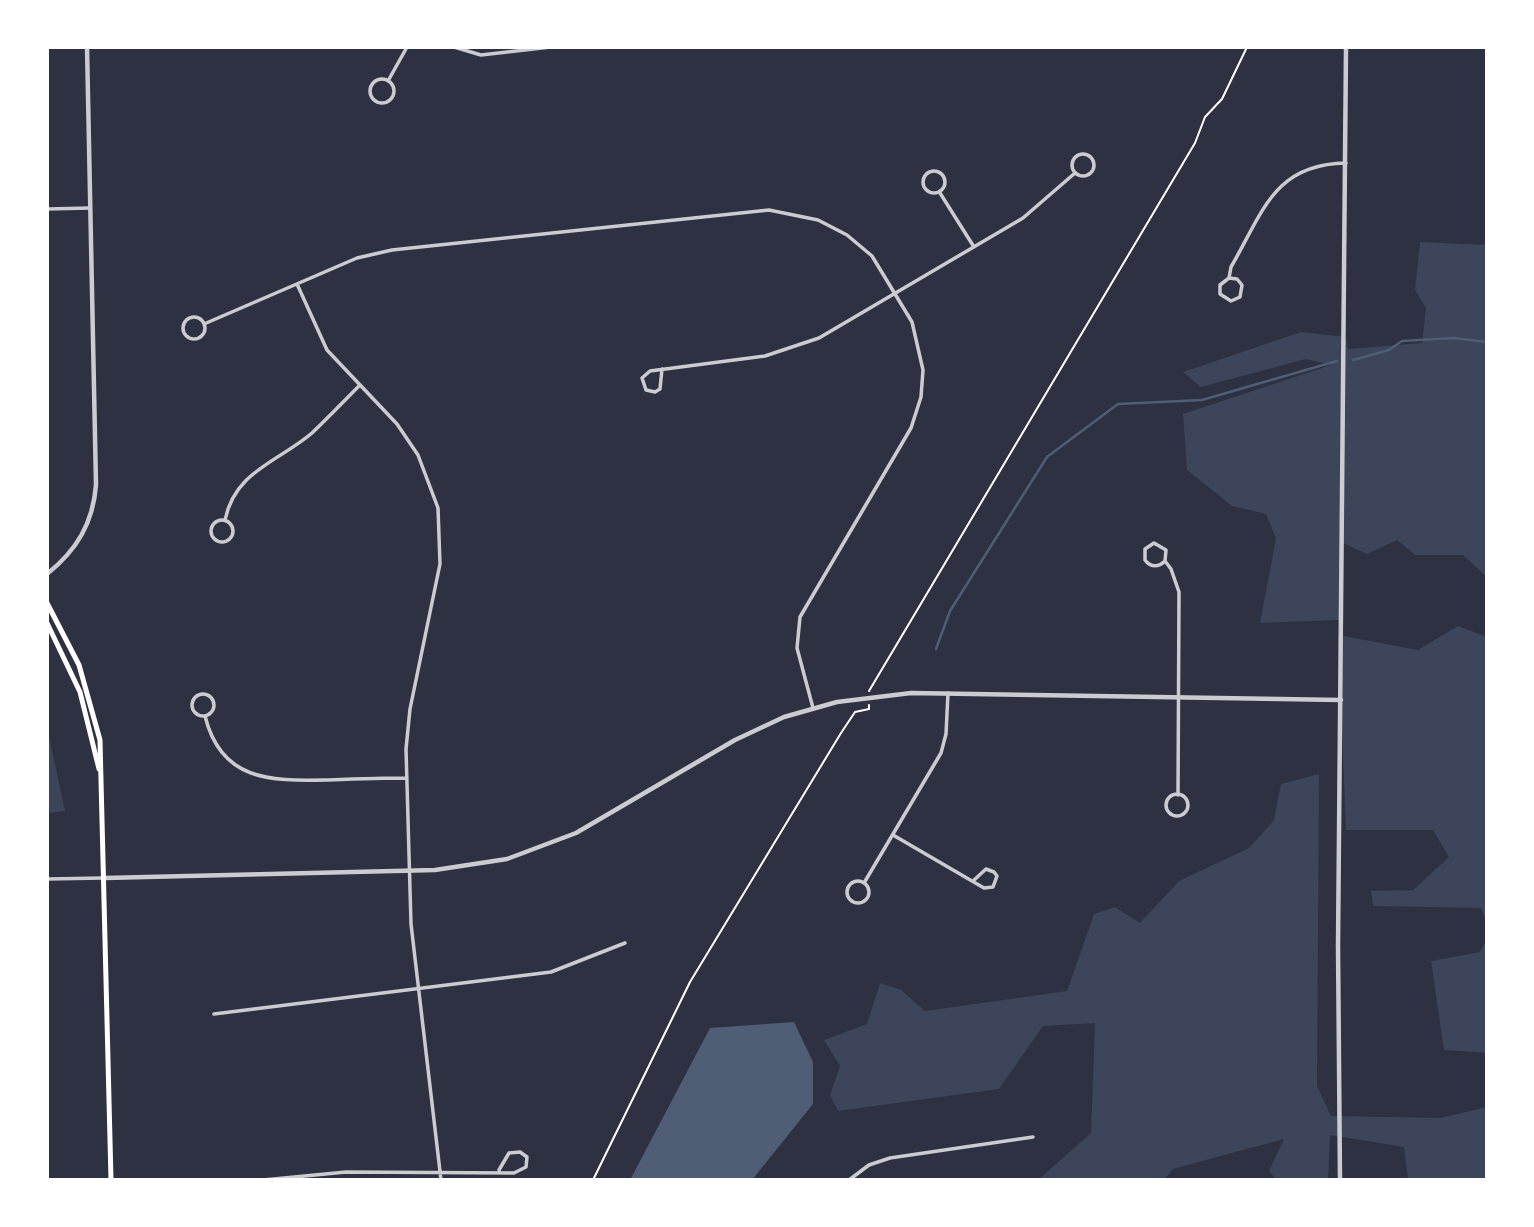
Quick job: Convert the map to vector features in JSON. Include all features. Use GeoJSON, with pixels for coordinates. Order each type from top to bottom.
{"type":"FeatureCollection","features":[{"type":"Feature","properties":{"kind":"main road"},"geometry":{"type":"LineString","coordinates":[[47,603],[69,640],[89,690],[100,740],[111,1180]]}},
{"type":"Feature","properties":{"kind":"main road"},"geometry":{"type":"LineString","coordinates":[[47,623],[71,669],[88,716],[103,793]]}},
{"type":"Feature","properties":{"kind":"street"},"geometry":{"type":"LineString","coordinates":[[47,574],[80,540],[95,499],[87,47]]}},
{"type":"Feature","properties":{"kind":"street"},"geometry":{"type":"LineString","coordinates":[[387,81],[407,47]]}},
{"type":"Feature","properties":{"kind":"street"},"geometry":{"type":"LineString","coordinates":[[454,47],[481,55],[551,47]]}},
{"type":"Feature","properties":{"kind":"street"},"geometry":{"type":"LineString","coordinates":[[1340,1180],[1346,47]]}},
{"type":"Feature","properties":{"kind":"street"},"geometry":{"type":"LineString","coordinates":[[378,80],[387,81],[393,87],[393,95],[386,102],[377,102],[371,95],[372,84],[378,80]]}},
{"type":"Feature","properties":{"kind":"street"},"geometry":{"type":"LineString","coordinates":[[1076,157],[1090,157],[1094,168],[1090,174],[1082,176],[1076,173],[1072,164],[1076,157]]}},
{"type":"Feature","properties":{"kind":"street"},"geometry":{"type":"LineString","coordinates":[[1229,278],[1231,267],[1283,183],[1313,165],[1346,163]]}},
{"type":"Feature","properties":{"kind":"street"},"geometry":{"type":"LineString","coordinates":[[938,172],[944,178],[944,187],[939,192],[930,192],[925,187],[924,180],[929,173],[938,172]]}},
{"type":"Feature","properties":{"kind":"street"},"geometry":{"type":"LineString","coordinates":[[662,369],[660,389],[655,392],[646,390],[642,385],[643,375],[662,369],[783,352],[819,338],[1030,213],[1076,173]]}},
{"type":"Feature","properties":{"kind":"street"},"geometry":{"type":"LineString","coordinates":[[939,192],[974,247]]}},
{"type":"Feature","properties":{"kind":"street"},"geometry":{"type":"LineString","coordinates":[[47,209],[90,208]]}},
{"type":"Feature","properties":{"kind":"street"},"geometry":{"type":"LineString","coordinates":[[204,324],[357,258],[392,250],[769,210],[818,220],[847,235],[872,256],[896,293],[919,340],[923,370],[921,397],[911,428],[800,617],[797,648],[813,708]]}},
{"type":"Feature","properties":{"kind":"street"},"geometry":{"type":"LineString","coordinates":[[1229,278],[1237,279],[1242,285],[1240,297],[1231,301],[1224,299],[1219,292],[1222,281],[1229,278]]}},
{"type":"Feature","properties":{"kind":"street"},"geometry":{"type":"LineString","coordinates":[[297,284],[327,351],[397,424],[418,455],[433,489],[440,526],[439,573],[410,709],[407,778],[409,870],[419,989],[441,1180]]}},
{"type":"Feature","properties":{"kind":"street"},"geometry":{"type":"LineString","coordinates":[[193,317],[204,324],[205,331],[199,338],[188,337],[183,330],[185,321],[193,317]]}},
{"type":"Feature","properties":{"kind":"street"},"geometry":{"type":"LineString","coordinates":[[225,520],[236,491],[251,472],[312,432],[359,386]]}},
{"type":"Feature","properties":{"kind":"street"},"geometry":{"type":"LineString","coordinates":[[225,520],[232,525],[233,534],[228,541],[221,542],[213,538],[211,528],[215,522],[225,520]]}},
{"type":"Feature","properties":{"kind":"street"},"geometry":{"type":"LineString","coordinates":[[1165,561],[1158,566],[1151,565],[1144,560],[1144,549],[1154,543],[1162,545],[1167,555],[1165,561],[1176,581],[1180,604],[1178,794]]}},
{"type":"Feature","properties":{"kind":"street"},"geometry":{"type":"LineString","coordinates":[[201,693],[208,695],[214,702],[212,711],[205,716],[196,714],[191,706],[195,696],[201,693]]}},
{"type":"Feature","properties":{"kind":"street"},"geometry":{"type":"LineString","coordinates":[[47,879],[409,870],[484,864],[554,843],[735,740],[813,708],[881,695],[948,693],[1341,700]]}},
{"type":"Feature","properties":{"kind":"street"},"geometry":{"type":"LineString","coordinates":[[864,883],[941,753],[946,734],[948,693]]}},
{"type":"Feature","properties":{"kind":"street"},"geometry":{"type":"LineString","coordinates":[[205,716],[212,737],[225,756],[256,776],[279,780],[407,778]]}},
{"type":"Feature","properties":{"kind":"street"},"geometry":{"type":"LineString","coordinates":[[1178,794],[1185,798],[1188,808],[1175,816],[1170,813],[1167,804],[1171,797],[1178,794]]}},
{"type":"Feature","properties":{"kind":"street"},"geometry":{"type":"LineString","coordinates":[[893,835],[973,881],[990,889],[997,883],[997,876],[986,869],[973,881]]}},
{"type":"Feature","properties":{"kind":"street"},"geometry":{"type":"LineString","coordinates":[[854,882],[864,883],[869,891],[866,900],[856,903],[850,901],[848,887],[854,882]]}},
{"type":"Feature","properties":{"kind":"street"},"geometry":{"type":"LineString","coordinates":[[214,1014],[551,972],[625,943]]}},
{"type":"Feature","properties":{"kind":"street"},"geometry":{"type":"LineString","coordinates":[[849,1180],[869,1165],[890,1157],[1033,1137]]}},
{"type":"Feature","properties":{"kind":"street"},"geometry":{"type":"LineString","coordinates":[[263,1180],[345,1172],[521,1171],[526,1167],[527,1157],[520,1152],[509,1153],[499,1170]]}},
{"type":"Feature","properties":{"kind":"path"},"geometry":{"type":"LineString","coordinates":[[869,692],[1195,143],[1205,117],[1222,99],[1247,47]]}},
{"type":"Feature","properties":{"kind":"path"},"geometry":{"type":"LineString","coordinates":[[593,1180],[690,982],[841,733],[855,712],[869,709],[869,705]]}},
{"type":"Feature","properties":{"kind":"shaded area"},"geometry":{"type":"Polygon","coordinates":[[[1420,242],[1487,245],[1487,577],[1463,555],[1415,555],[1397,540],[1367,554],[1341,542],[1339,620],[1260,623],[1276,538],[1266,514],[1232,506],[1187,470],[1183,414],[1331,365],[1306,359],[1201,387],[1183,372],[1301,332],[1346,337],[1348,349],[1422,343],[1426,308],[1415,290],[1420,242]]]}},
{"type":"Feature","properties":{"kind":"shaded area"},"geometry":{"type":"Polygon","coordinates":[[[1458,626],[1487,637],[1487,922],[1481,908],[1373,906],[1371,891],[1413,890],[1449,857],[1433,830],[1346,830],[1338,635],[1418,650],[1458,626]]]}},
{"type":"Feature","properties":{"kind":"shaded area"},"geometry":{"type":"Polygon","coordinates":[[[47,727],[65,811],[47,813],[47,727]]]}},
{"type":"Feature","properties":{"kind":"shaded area"},"geometry":{"type":"Polygon","coordinates":[[[1319,774],[1317,1086],[1331,1116],[1440,1118],[1487,1107],[1487,1176],[1484,1180],[1408,1180],[1404,1147],[1330,1135],[1328,1180],[1276,1180],[1269,1171],[1284,1139],[1173,1169],[1164,1180],[1038,1180],[1091,1133],[1095,1023],[1043,1026],[999,1089],[838,1111],[830,1095],[840,1066],[824,1040],[867,1024],[880,983],[901,990],[925,1011],[1067,991],[1094,914],[1115,907],[1140,923],[1179,881],[1249,848],[1274,820],[1281,784],[1319,774]]]}},
{"type":"Feature","properties":{"kind":"shaded area"},"geometry":{"type":"Polygon","coordinates":[[[1487,939],[1487,1053],[1444,1050],[1431,961],[1480,952],[1487,939]]]}},
{"type":"Feature","properties":{"kind":"shaded area"},"geometry":{"type":"Polygon","coordinates":[[[794,1022],[813,1062],[813,1104],[752,1180],[630,1180],[710,1028],[794,1022]]]}},
{"type":"Feature","properties":{"kind":"waterway"},"geometry":{"type":"LineString","coordinates":[[1353,360],[1389,350],[1402,341],[1454,338],[1487,342]]}},
{"type":"Feature","properties":{"kind":"waterway"},"geometry":{"type":"LineString","coordinates":[[936,649],[950,611],[1047,457],[1118,404],[1202,400],[1337,361]]}}]}
